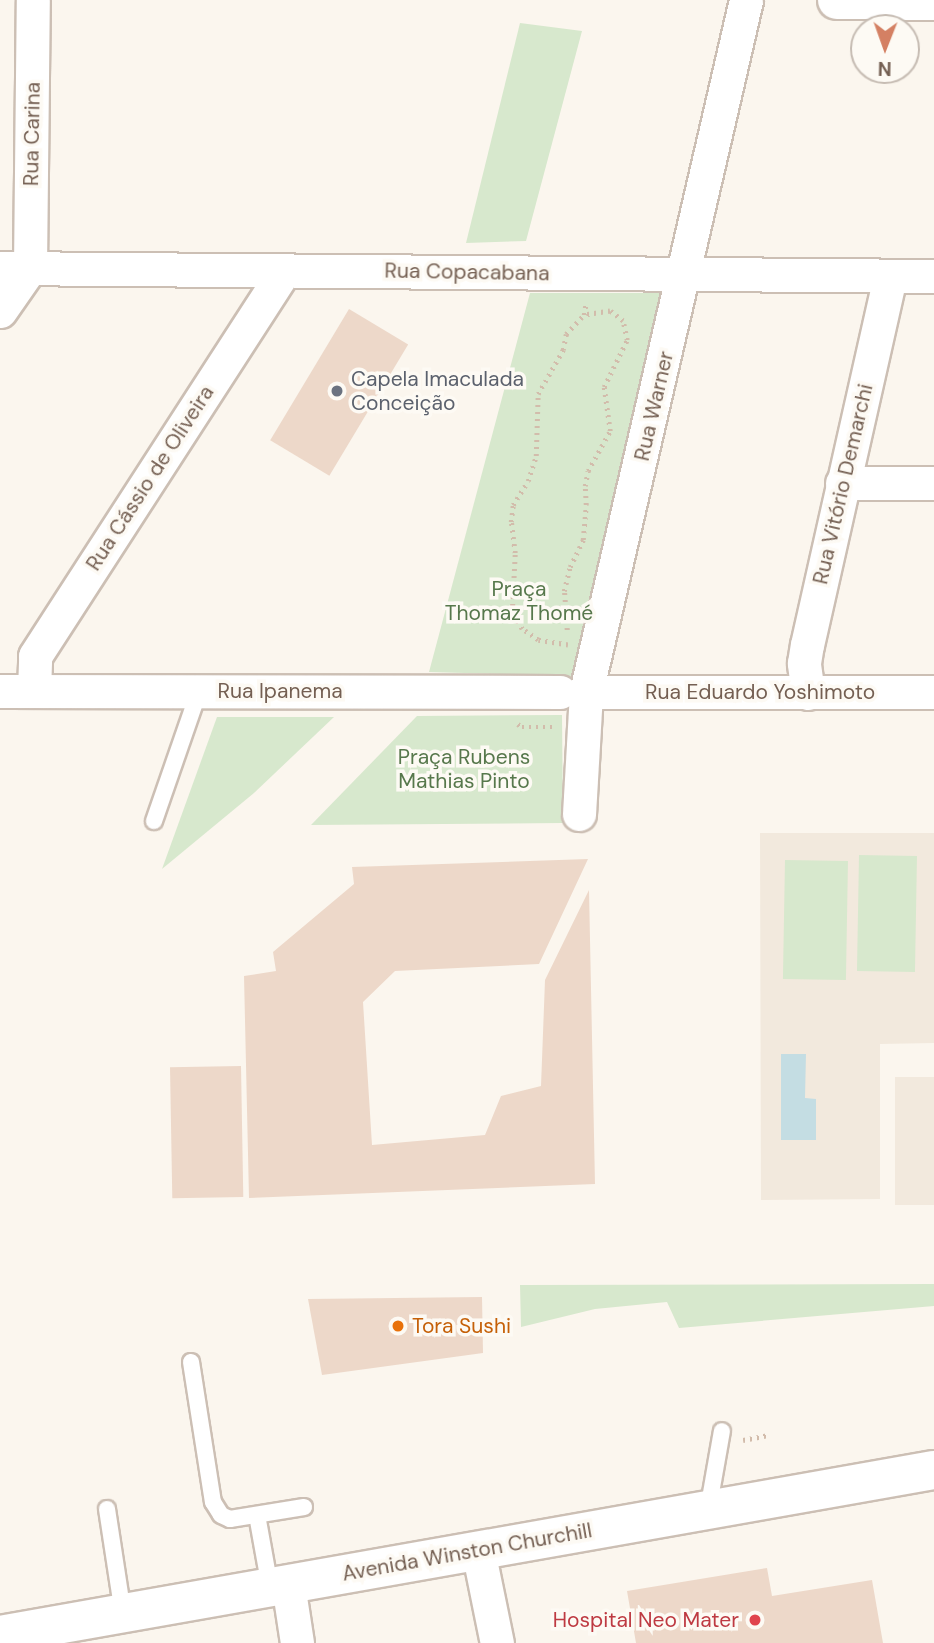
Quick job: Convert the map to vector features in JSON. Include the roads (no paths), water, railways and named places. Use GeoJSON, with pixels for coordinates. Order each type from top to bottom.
{"type":"FeatureCollection","features":[{"type":"Feature","properties":{"kind":"main road"},"geometry":{"type":"LineString","coordinates":[[837,0],[934,1]]}},
{"type":"Feature","properties":{"kind":"main road","name":"Avenida Winston Churchill"},"geometry":{"type":"LineString","coordinates":[[0,1635],[73,1633],[123,1613],[934,1470]]}},
{"type":"Feature","properties":{"kind":"street","name":"Rua Carina"},"geometry":{"type":"LineString","coordinates":[[15,268],[33,0]]}},
{"type":"Feature","properties":{"kind":"street","name":"Rua Warner"},"geometry":{"type":"LineString","coordinates":[[579,814],[573,692],[582,648],[685,274],[746,0]]}},
{"type":"Feature","properties":{"kind":"street","name":"Rua Copacabana"},"geometry":{"type":"LineString","coordinates":[[15,268],[934,276]]}},
{"type":"Feature","properties":{"kind":"street"},"geometry":{"type":"LineString","coordinates":[[0,311],[15,268]]}},
{"type":"Feature","properties":{"kind":"street","name":"Rua Cássio de Oliveira"},"geometry":{"type":"LineString","coordinates":[[34,691],[35,656],[284,271]]}},
{"type":"Feature","properties":{"kind":"street","name":"Rua Vitório Demarchi"},"geometry":{"type":"LineString","coordinates":[[808,692],[804,663],[890,276]]}},
{"type":"Feature","properties":{"kind":"street"},"geometry":{"type":"LineString","coordinates":[[842,483],[934,483]]}},
{"type":"Feature","properties":{"kind":"street","name":"Rua Ipanema"},"geometry":{"type":"LineString","coordinates":[[0,691],[573,692]]}},
{"type":"Feature","properties":{"kind":"street","name":"Rua Eduardo Yoshimoto"},"geometry":{"type":"LineString","coordinates":[[573,692],[934,692]]}},
{"type":"Feature","properties":{"kind":"street"},"geometry":{"type":"LineString","coordinates":[[478,1550],[497,1643]]}},
{"type":"Feature","properties":{"kind":"street"},"geometry":{"type":"LineString","coordinates":[[279,1586],[297,1643]]}},
{"type":"Feature","properties":{"kind":"lane"},"geometry":{"type":"LineString","coordinates":[[153,821],[199,691]]}},
{"type":"Feature","properties":{"kind":"lane"},"geometry":{"type":"LineString","coordinates":[[191,1362],[213,1503],[221,1515],[230,1519],[304,1507]]}},
{"type":"Feature","properties":{"kind":"lane"},"geometry":{"type":"LineString","coordinates":[[708,1510],[722,1431]]}},
{"type":"Feature","properties":{"kind":"lane"},"geometry":{"type":"LineString","coordinates":[[107,1509],[123,1613]]}},
{"type":"Feature","properties":{"kind":"lane"},"geometry":{"type":"LineString","coordinates":[[257,1515],[279,1586]]}},
{"type":"Feature","properties":{"kind":"water"},"geometry":{"type":"Polygon","coordinates":[[[781,1054],[806,1054],[805,1098],[816,1099],[816,1140],[781,1140],[781,1054]]]}},
{"type":"Feature","properties":{"kind":"place","name":"Capela Imaculada Conceição"},"geometry":{"type":"Point","coordinates":[337,391]}},
{"type":"Feature","properties":{"kind":"place","name":"Tora Sushi"},"geometry":{"type":"Point","coordinates":[398,1326]}},
{"type":"Feature","properties":{"kind":"place","name":"Hospital Neo Mater"},"geometry":{"type":"Point","coordinates":[755,1620]}},
{"type":"Feature","properties":{"kind":"park label","name":"Praça Thomaz Thomé"},"geometry":{"type":"Point","coordinates":[519,601]}},
{"type":"Feature","properties":{"kind":"park label","name":"Praça Rubens Mathias Pinto"},"geometry":{"type":"Point","coordinates":[464,769]}}]}
